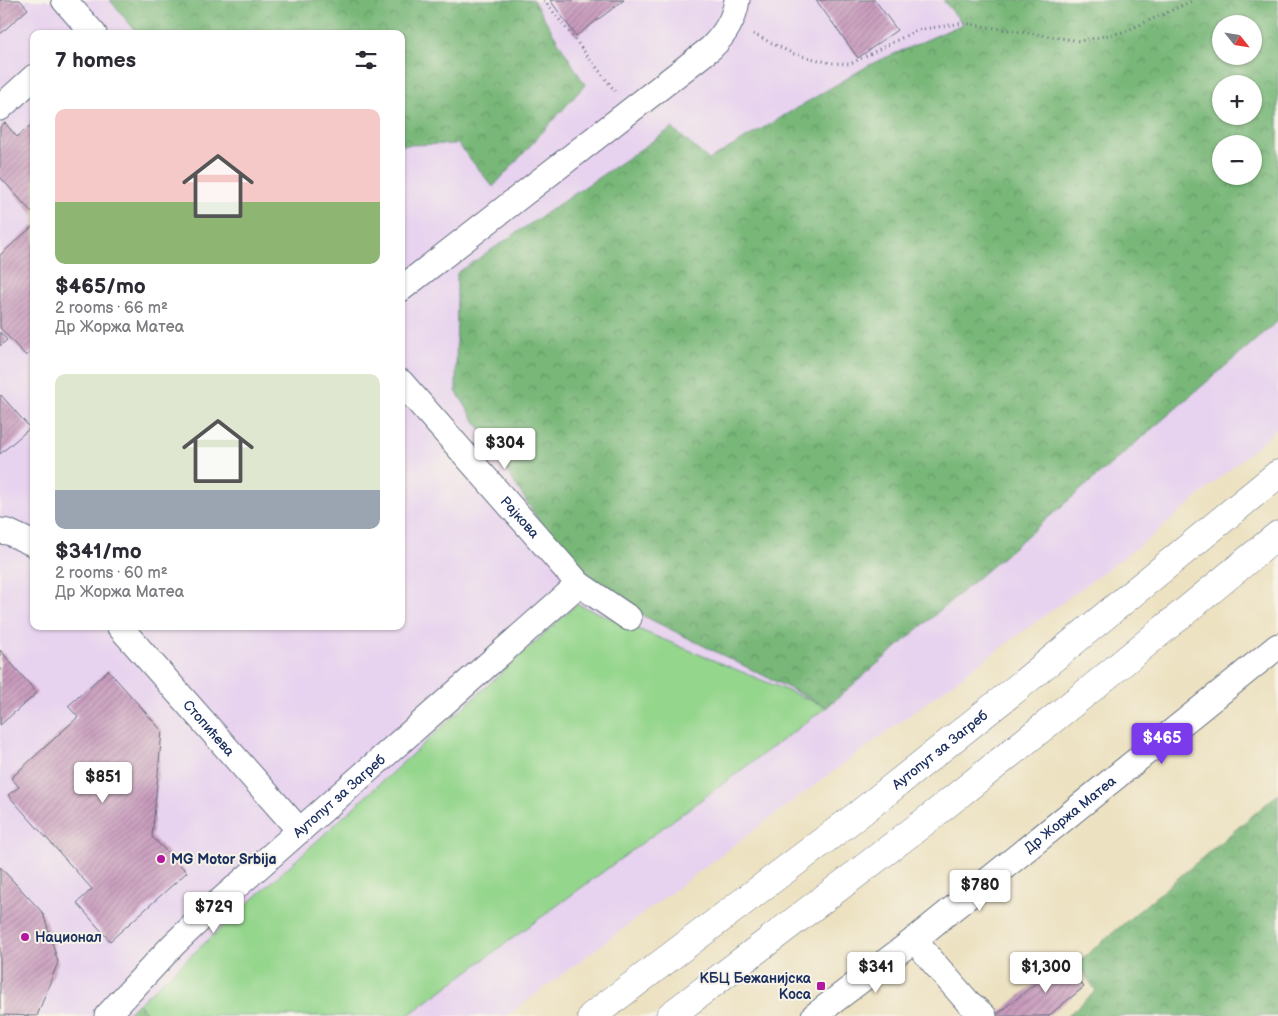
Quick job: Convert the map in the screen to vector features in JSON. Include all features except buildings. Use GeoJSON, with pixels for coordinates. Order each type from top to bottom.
{"type":"FeatureCollection","features":[{"type":"Feature","properties":{"kind":"highway","name":"Аутопут за Загреб"},"geometry":{"type":"LineString","coordinates":[[592,1016],[860,814],[1278,474]]}},
{"type":"Feature","properties":{"kind":"highway"},"geometry":{"type":"LineString","coordinates":[[670,1016],[927,820],[1092,688],[1278,535]]}},
{"type":"Feature","properties":{"kind":"street"},"geometry":{"type":"LineString","coordinates":[[64,0],[87,30]]}},
{"type":"Feature","properties":{"kind":"street"},"geometry":{"type":"LineString","coordinates":[[405,287],[711,48],[724,34],[734,11]]}},
{"type":"Feature","properties":{"kind":"street"},"geometry":{"type":"LineString","coordinates":[[0,108],[30,81]]}},
{"type":"Feature","properties":{"kind":"street","name":"Рајкова"},"geometry":{"type":"LineString","coordinates":[[405,387],[579,584],[629,618]]}},
{"type":"Feature","properties":{"kind":"street"},"geometry":{"type":"LineString","coordinates":[[0,531],[8,532],[30,542]]}},
{"type":"Feature","properties":{"kind":"street","name":"Аутопут за Загреб"},"geometry":{"type":"LineString","coordinates":[[106,1016],[173,945],[212,908],[579,584]]}},
{"type":"Feature","properties":{"kind":"street","name":"Стопићева"},"geometry":{"type":"LineString","coordinates":[[123,630],[300,831]]}},
{"type":"Feature","properties":{"kind":"street","name":"Др Жоржа Матеа"},"geometry":{"type":"LineString","coordinates":[[814,1016],[914,940],[1278,646]]}},
{"type":"Feature","properties":{"kind":"street"},"geometry":{"type":"LineString","coordinates":[[914,940],[967,1001],[984,1016]]}},
{"type":"Feature","properties":{"kind":"path"},"geometry":{"type":"LineString","coordinates":[[544,0],[630,111]]}},
{"type":"Feature","properties":{"kind":"path"},"geometry":{"type":"LineString","coordinates":[[734,11],[794,54],[830,63],[850,64],[917,30],[963,23],[1080,41],[1124,32],[1194,0]]}},
{"type":"Feature","properties":{"kind":"shaded area"},"geometry":{"type":"Polygon","coordinates":[[[0,0],[1278,0],[1278,428],[1151,537],[766,821],[507,1016],[0,1016],[0,0]]]}},
{"type":"Feature","properties":{"kind":"green space"},"geometry":{"type":"Polygon","coordinates":[[[110,0],[533,0],[585,85],[493,187],[458,144],[405,145],[405,30],[135,30],[110,0]]]}},
{"type":"Feature","properties":{"kind":"green space"},"geometry":{"type":"Polygon","coordinates":[[[943,0],[1278,0],[1278,321],[827,707],[579,584],[456,391],[457,273],[672,128],[709,160],[871,64],[963,24],[943,0]]]}},
{"type":"Feature","properties":{"kind":"green space"},"geometry":{"type":"Polygon","coordinates":[[[577,604],[827,707],[407,1016],[149,1016],[139,1003],[577,604]]]}},
{"type":"Feature","properties":{"kind":"green space"},"geometry":{"type":"Polygon","coordinates":[[[1278,794],[1278,1016],[1067,1016],[1096,991],[1077,963],[1278,794]]]}},
{"type":"Feature","properties":{"kind":"green space"},"geometry":{"type":"Polygon","coordinates":[[[138,1003],[149,1016],[125,1016],[138,1003]]]}},
{"type":"Feature","properties":{"kind":"place","name":"MG Motor Srbija"},"geometry":{"type":"Point","coordinates":[161,859]}},
{"type":"Feature","properties":{"kind":"place","name":"Национал"},"geometry":{"type":"Point","coordinates":[25,937]}},
{"type":"Feature","properties":{"kind":"place","name":"КБЦ Бежанијска Коса"},"geometry":{"type":"Point","coordinates":[821,986]}}]}
